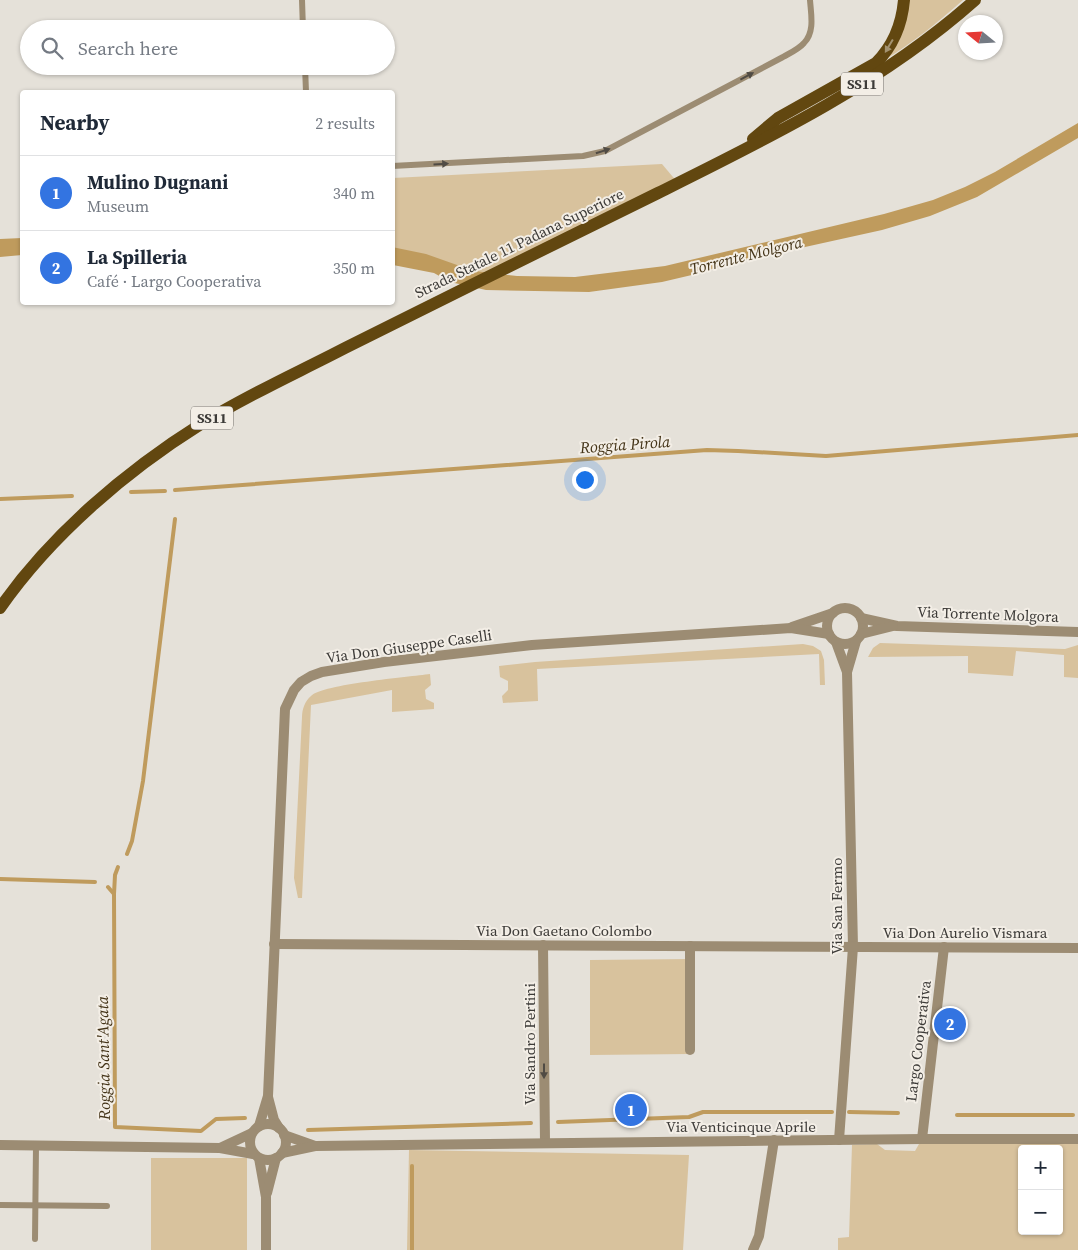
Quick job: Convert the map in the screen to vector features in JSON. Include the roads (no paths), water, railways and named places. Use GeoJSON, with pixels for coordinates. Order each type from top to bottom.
{"type":"FeatureCollection","features":[{"type":"Feature","properties":{"kind":"main road"},"geometry":{"type":"LineString","coordinates":[[738,153],[778,118],[876,63],[884,56],[894,39],[904,0]]}},
{"type":"Feature","properties":{"kind":"main road","name":"Strada Statale 11 Padana Superiore"},"geometry":{"type":"LineString","coordinates":[[0,608],[45,552],[70,527],[127,478],[182,437],[247,398],[500,270],[738,153],[845,95],[884,71],[926,41],[976,0]]}},
{"type":"Feature","properties":{"kind":"street","name":"Via Torrente Molgora"},"geometry":{"type":"LineString","coordinates":[[833,613],[842,608],[848,608],[854,610],[861,618],[896,626],[1078,632]]}},
{"type":"Feature","properties":{"kind":"street"},"geometry":{"type":"LineString","coordinates":[[833,613],[828,622],[847,672]]}},
{"type":"Feature","properties":{"kind":"street","name":"Via Don Giuseppe Caselli"},"geometry":{"type":"LineString","coordinates":[[281,1131],[274,1120],[268,1096],[285,709],[294,690],[305,680],[320,673],[384,662],[532,645],[791,628],[833,613]]}},
{"type":"Feature","properties":{"kind":"street"},"geometry":{"type":"LineString","coordinates":[[847,672],[863,630],[861,618]]}},
{"type":"Feature","properties":{"kind":"street","name":"Via Torrente Molgora"},"geometry":{"type":"LineString","coordinates":[[833,638],[845,644],[896,626]]}},
{"type":"Feature","properties":{"kind":"street","name":"Via Don Giuseppe Caselli"},"geometry":{"type":"LineString","coordinates":[[791,628],[833,638]]}},
{"type":"Feature","properties":{"kind":"street","name":"Via San Fermo"},"geometry":{"type":"LineString","coordinates":[[839,1140],[853,947],[847,672]]}},
{"type":"Feature","properties":{"kind":"street","name":"Via Don Gaetano Colombo"},"geometry":{"type":"LineString","coordinates":[[274,944],[853,947]]}},
{"type":"Feature","properties":{"kind":"street","name":"Via Sandro Pertini"},"geometry":{"type":"LineString","coordinates":[[544,945],[545,1143]]}},
{"type":"Feature","properties":{"kind":"street"},"geometry":{"type":"LineString","coordinates":[[690,946],[690,1050]]}},
{"type":"Feature","properties":{"kind":"street","name":"Via Don Aurelio Vismara"},"geometry":{"type":"LineString","coordinates":[[853,947],[1078,948]]}},
{"type":"Feature","properties":{"kind":"street","name":"Largo Cooperativa"},"geometry":{"type":"LineString","coordinates":[[922,1139],[944,947]]}},
{"type":"Feature","properties":{"kind":"street","name":"Via Don Giuseppe Caselli"},"geometry":{"type":"LineString","coordinates":[[256,1129],[268,1096]]}},
{"type":"Feature","properties":{"kind":"street"},"geometry":{"type":"LineString","coordinates":[[220,1148],[269,1124],[281,1131],[286,1145],[279,1156],[266,1197]]}},
{"type":"Feature","properties":{"kind":"street"},"geometry":{"type":"LineString","coordinates":[[256,1129],[250,1143],[256,1156],[266,1197],[266,1250]]}},
{"type":"Feature","properties":{"kind":"street","name":"Via Venticinque Aprile"},"geometry":{"type":"LineString","coordinates":[[281,1131],[315,1146]]}},
{"type":"Feature","properties":{"kind":"street","name":"Via Venticinque Aprile"},"geometry":{"type":"LineString","coordinates":[[279,1156],[315,1146],[774,1140],[1078,1139]]}},
{"type":"Feature","properties":{"kind":"street"},"geometry":{"type":"LineString","coordinates":[[753,1250],[759,1236],[774,1140]]}},
{"type":"Feature","properties":{"kind":"street"},"geometry":{"type":"LineString","coordinates":[[0,1145],[220,1148],[256,1156],[264,1160],[279,1156]]}},
{"type":"Feature","properties":{"kind":"lane"},"geometry":{"type":"LineString","coordinates":[[302,0],[303,20]]}},
{"type":"Feature","properties":{"kind":"lane"},"geometry":{"type":"LineString","coordinates":[[395,166],[583,156],[605,151],[783,57],[804,44],[810,34],[812,24],[810,0]]}},
{"type":"Feature","properties":{"kind":"lane"},"geometry":{"type":"LineString","coordinates":[[305,75],[306,90]]}},
{"type":"Feature","properties":{"kind":"lane"},"geometry":{"type":"LineString","coordinates":[[35,1239],[36,1146]]}},
{"type":"Feature","properties":{"kind":"lane"},"geometry":{"type":"LineString","coordinates":[[0,1205],[107,1206]]}},
{"type":"Feature","properties":{"kind":"water","name":"Torrente Molgora"},"geometry":{"type":"Polygon","coordinates":[[[1078,123],[1078,138],[977,197],[930,216],[882,230],[728,264],[662,282],[589,292],[486,290],[450,282],[434,273],[395,265],[395,248],[426,254],[474,271],[517,276],[575,277],[665,266],[884,214],[933,200],[995,172],[1078,123]]]}},
{"type":"Feature","properties":{"kind":"water"},"geometry":{"type":"Polygon","coordinates":[[[20,238],[20,255],[0,257],[0,239],[20,238]]]}},
{"type":"Feature","properties":{"kind":"waterway","name":"Roggia Pirola"},"geometry":{"type":"LineString","coordinates":[[175,490],[707,450],[826,456],[1078,435]]}},
{"type":"Feature","properties":{"kind":"waterway","name":"Roggia Pirola"},"geometry":{"type":"LineString","coordinates":[[131,492],[165,491]]}},
{"type":"Feature","properties":{"kind":"waterway","name":"Roggia Pirola"},"geometry":{"type":"LineString","coordinates":[[0,499],[72,496]]}},
{"type":"Feature","properties":{"kind":"waterway"},"geometry":{"type":"LineString","coordinates":[[127,854],[132,841],[143,781],[175,519]]}},
{"type":"Feature","properties":{"kind":"waterway"},"geometry":{"type":"LineString","coordinates":[[114,894],[115,875],[118,867]]}},
{"type":"Feature","properties":{"kind":"waterway","name":"Roggia Sant'Agata"},"geometry":{"type":"LineString","coordinates":[[0,879],[95,882]]}},
{"type":"Feature","properties":{"kind":"waterway","name":"Roggia Sant'Agata"},"geometry":{"type":"LineString","coordinates":[[108,887],[114,894],[115,1127],[201,1131],[216,1119],[245,1118]]}},
{"type":"Feature","properties":{"kind":"waterway","name":"Roggia Sant'Agata"},"geometry":{"type":"LineString","coordinates":[[558,1122],[689,1117],[703,1112],[832,1112]]}},
{"type":"Feature","properties":{"kind":"waterway","name":"Roggia Sant'Agata"},"geometry":{"type":"LineString","coordinates":[[849,1112],[898,1113]]}},
{"type":"Feature","properties":{"kind":"waterway","name":"Roggia Sant'Agata"},"geometry":{"type":"LineString","coordinates":[[957,1115],[1073,1115]]}},
{"type":"Feature","properties":{"kind":"waterway","name":"Roggia Sant'Agata"},"geometry":{"type":"LineString","coordinates":[[308,1130],[531,1123]]}},
{"type":"Feature","properties":{"kind":"waterway"},"geometry":{"type":"LineString","coordinates":[[412,1166],[412,1250]]}},
{"type":"Feature","properties":{"kind":"place","name":"La Spilleria"},"geometry":{"type":"Point","coordinates":[950,1024]}},
{"type":"Feature","properties":{"kind":"place","name":"Mulino Dugnani"},"geometry":{"type":"Point","coordinates":[631,1110]}}]}
